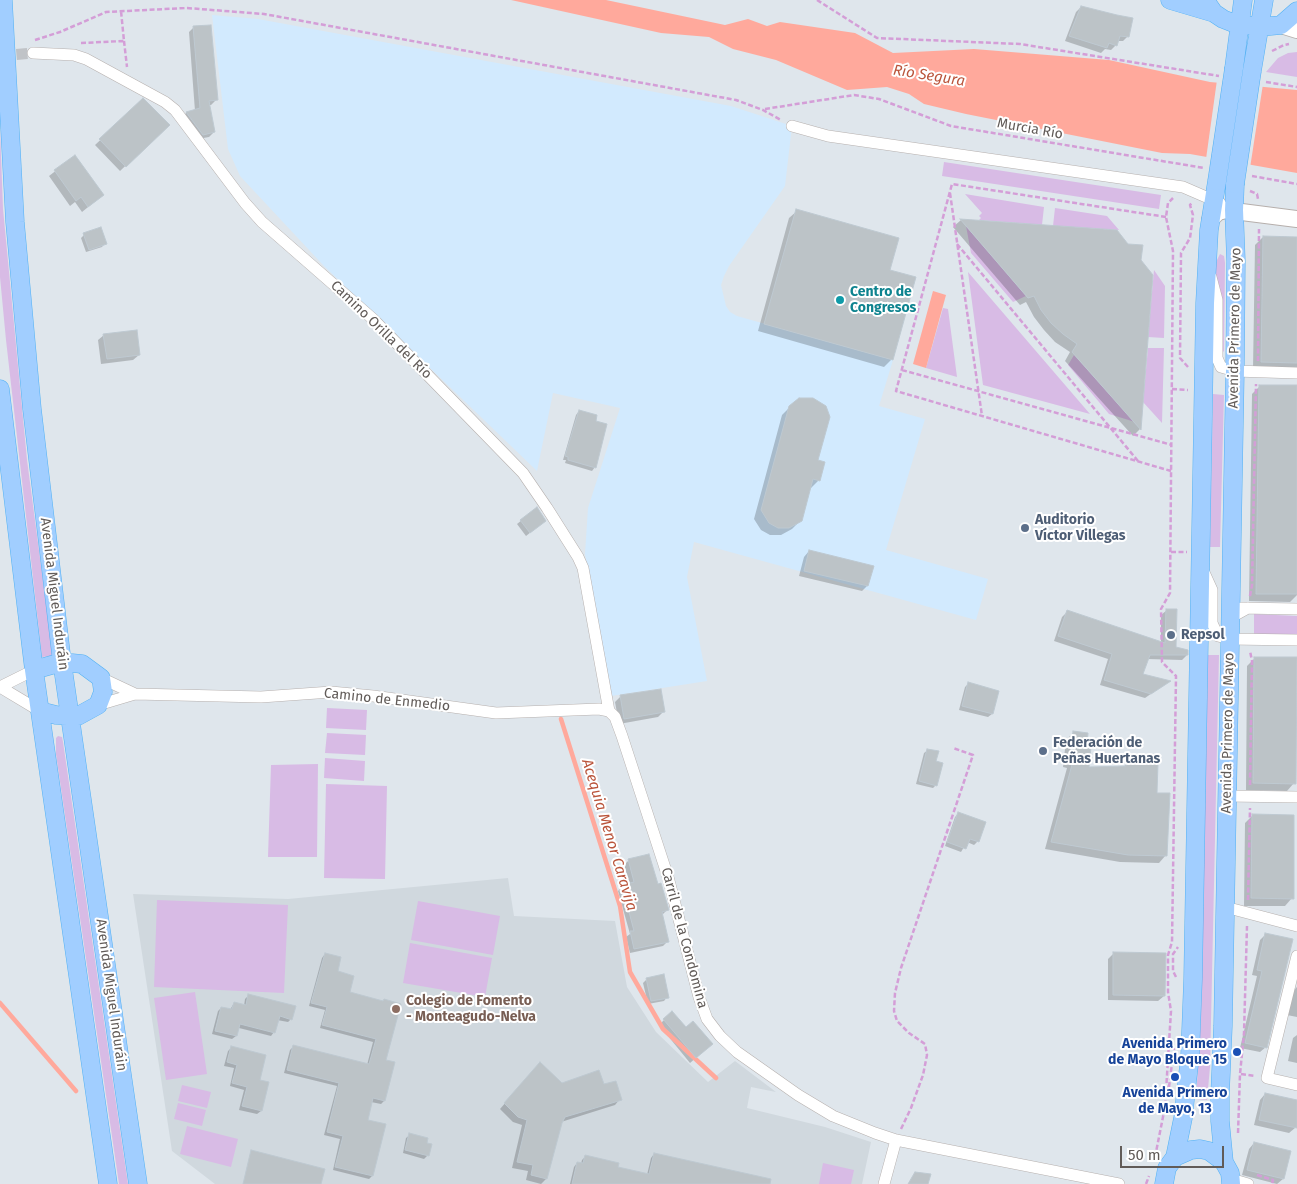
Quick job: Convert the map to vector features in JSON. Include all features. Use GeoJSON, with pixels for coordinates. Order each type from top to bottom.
{"type":"FeatureCollection","features":[{"type":"Feature","properties":{"kind":"main road","name":"Avenida Miguel Induráin"},"geometry":{"type":"LineString","coordinates":[[2,0],[14,222],[32,409],[62,662],[138,1184]]}},
{"type":"Feature","properties":{"kind":"main road"},"geometry":{"type":"LineString","coordinates":[[1170,0],[1209,7],[1224,19],[1260,27],[1289,27],[1297,11]]}},
{"type":"Feature","properties":{"kind":"main road","name":"Avenida Primero de Mayo"},"geometry":{"type":"LineString","coordinates":[[1156,1179],[1175,1157],[1185,1108],[1190,1056],[1207,262],[1210,220],[1214,201],[1213,175],[1229,72],[1240,24],[1243,0]]}},
{"type":"Feature","properties":{"kind":"main road","name":"Avenida Primero de Mayo"},"geometry":{"type":"LineString","coordinates":[[1231,1182],[1224,1162],[1220,1111],[1235,371],[1236,255],[1234,210],[1256,76],[1264,0]]}},
{"type":"Feature","properties":{"kind":"main road"},"geometry":{"type":"LineString","coordinates":[[1210,220],[1218,212],[1234,210],[1297,219]]}},
{"type":"Feature","properties":{"kind":"main road","name":"Avenida Miguel Induráin"},"geometry":{"type":"LineString","coordinates":[[0,389],[34,670],[108,1184]]}},
{"type":"Feature","properties":{"kind":"main road"},"geometry":{"type":"LineString","coordinates":[[34,670],[62,662],[82,664],[100,678],[103,692],[98,705],[78,716],[56,715],[40,710]]}},
{"type":"Feature","properties":{"kind":"main road"},"geometry":{"type":"LineString","coordinates":[[1175,1157],[1191,1150],[1200,1149],[1209,1151],[1224,1162]]}},
{"type":"Feature","properties":{"kind":"street","name":"Camino Orilla del Río"},"geometry":{"type":"LineString","coordinates":[[33,53],[74,55],[86,59],[165,102],[175,110],[246,204],[262,222],[373,319],[523,473],[578,557],[583,568],[609,711]]}},
{"type":"Feature","properties":{"kind":"street"},"geometry":{"type":"LineString","coordinates":[[792,126],[828,136],[1183,187],[1234,210]]}},
{"type":"Feature","properties":{"kind":"street"},"geometry":{"type":"LineString","coordinates":[[1207,262],[1217,300],[1218,361],[1224,368],[1235,371],[1297,373]]}},
{"type":"Feature","properties":{"kind":"street"},"geometry":{"type":"LineString","coordinates":[[1200,564],[1212,590],[1212,623],[1218,636],[1230,639],[1297,640]]}},
{"type":"Feature","properties":{"kind":"street"},"geometry":{"type":"LineString","coordinates":[[1198,658],[1204,642],[1230,613],[1248,608],[1297,609]]}},
{"type":"Feature","properties":{"kind":"street"},"geometry":{"type":"LineString","coordinates":[[0,687],[34,670]]}},
{"type":"Feature","properties":{"kind":"street"},"geometry":{"type":"LineString","coordinates":[[100,678],[135,694]]}},
{"type":"Feature","properties":{"kind":"street"},"geometry":{"type":"LineString","coordinates":[[0,687],[40,710]]}},
{"type":"Feature","properties":{"kind":"street","name":"Camino de Enmedio"},"geometry":{"type":"LineString","coordinates":[[135,694],[261,697],[331,692],[496,713],[599,709],[609,711]]}},
{"type":"Feature","properties":{"kind":"street"},"geometry":{"type":"LineString","coordinates":[[98,705],[135,694]]}},
{"type":"Feature","properties":{"kind":"street","name":"Carril de la Condomina"},"geometry":{"type":"LineString","coordinates":[[609,711],[615,717],[622,736],[668,877],[699,997],[707,1019],[720,1036],[737,1052],[798,1095],[834,1116],[896,1140],[1120,1184]]}},
{"type":"Feature","properties":{"kind":"street"},"geometry":{"type":"LineString","coordinates":[[1227,796],[1297,797]]}},
{"type":"Feature","properties":{"kind":"street"},"geometry":{"type":"LineString","coordinates":[[1225,907],[1297,926]]}},
{"type":"Feature","properties":{"kind":"street"},"geometry":{"type":"LineString","coordinates":[[1297,956],[1267,1078],[1297,1085]]}},
{"type":"Feature","properties":{"kind":"street"},"geometry":{"type":"LineString","coordinates":[[884,1184],[896,1140]]}},
{"type":"Feature","properties":{"kind":"street"},"geometry":{"type":"LineString","coordinates":[[1231,1182],[1251,1179]]}},
{"type":"Feature","properties":{"kind":"path"},"geometry":{"type":"LineString","coordinates":[[817,0],[877,38],[1020,44],[1229,72]]}},
{"type":"Feature","properties":{"kind":"path"},"geometry":{"type":"LineString","coordinates":[[33,40],[60,32],[106,12],[187,8],[264,14],[736,100],[763,110],[792,126]]}},
{"type":"Feature","properties":{"kind":"path"},"geometry":{"type":"LineString","coordinates":[[120,11],[128,82]]}},
{"type":"Feature","properties":{"kind":"path"},"geometry":{"type":"LineString","coordinates":[[116,42],[124,41]]}},
{"type":"Feature","properties":{"kind":"path"},"geometry":{"type":"LineString","coordinates":[[1256,76],[1297,87]]}},
{"type":"Feature","properties":{"kind":"path","name":"Murcia Río"},"geometry":{"type":"LineString","coordinates":[[763,110],[854,95],[879,98],[950,126],[1213,175]]}},
{"type":"Feature","properties":{"kind":"path"},"geometry":{"type":"LineString","coordinates":[[1239,182],[1297,184]]}},
{"type":"Feature","properties":{"kind":"path"},"geometry":{"type":"LineString","coordinates":[[1239,182],[1247,190],[1257,194],[1259,213],[1252,585],[1248,608]]}},
{"type":"Feature","properties":{"kind":"path"},"geometry":{"type":"LineString","coordinates":[[1166,217],[952,184],[896,392],[1171,471]]}},
{"type":"Feature","properties":{"kind":"path"},"geometry":{"type":"LineString","coordinates":[[1154,1158],[1165,1107],[1171,1011],[1168,992],[1168,955],[1172,942],[1174,723],[1176,712],[1176,676],[1162,662],[1161,609],[1170,594],[1172,445],[1173,251],[1166,217],[1168,203],[1183,187]]}},
{"type":"Feature","properties":{"kind":"path"},"geometry":{"type":"LineString","coordinates":[[950,192],[982,416]]}},
{"type":"Feature","properties":{"kind":"path"},"geometry":{"type":"LineString","coordinates":[[957,244],[1139,462]]}},
{"type":"Feature","properties":{"kind":"path"},"geometry":{"type":"LineString","coordinates":[[902,370],[1172,445]]}},
{"type":"Feature","properties":{"kind":"path"},"geometry":{"type":"LineString","coordinates":[[1238,1137],[1248,913],[1252,661],[1248,639]]}},
{"type":"Feature","properties":{"kind":"path"},"geometry":{"type":"LineString","coordinates":[[896,1140],[911,1108],[923,1074],[927,1055],[925,1044],[909,1033],[897,1021],[894,1011],[895,993],[973,755],[953,748]]}},
{"type":"Feature","properties":{"kind":"path"},"geometry":{"type":"LineString","coordinates":[[1165,1107],[1185,1108]]}},
{"type":"Feature","properties":{"kind":"path"},"geometry":{"type":"LineString","coordinates":[[1146,1184],[1156,1179]]}},
{"type":"Feature","properties":{"kind":"path"},"geometry":{"type":"LineString","coordinates":[[1251,1179],[1273,1180],[1272,1184]]}},
{"type":"Feature","properties":{"kind":"shaded area"},"geometry":{"type":"Polygon","coordinates":[[[212,15],[258,19],[731,106],[792,126],[785,186],[724,276],[721,285],[726,306],[730,312],[737,316],[893,360],[879,406],[925,419],[886,550],[988,579],[976,620],[694,542],[687,577],[707,681],[611,696],[585,554],[588,508],[620,408],[553,393],[537,471],[324,266],[240,176],[228,149],[212,15]]]}},
{"type":"Feature","properties":{"kind":"shaded area"},"geometry":{"type":"Polygon","coordinates":[[[1297,52],[1297,77],[1266,72],[1278,58],[1288,53],[1297,52]]]}},
{"type":"Feature","properties":{"kind":"shaded area"},"geometry":{"type":"Polygon","coordinates":[[[0,129],[3,209],[27,460],[53,656],[42,657],[0,277],[0,129]]]}},
{"type":"Feature","properties":{"kind":"shaded area"},"geometry":{"type":"Polygon","coordinates":[[[944,162],[1161,195],[1159,209],[942,176],[944,162]]]}},
{"type":"Feature","properties":{"kind":"shaded area"},"geometry":{"type":"Polygon","coordinates":[[[965,194],[1044,207],[1042,225],[979,220],[981,218],[979,216],[982,213],[965,194]]]}},
{"type":"Feature","properties":{"kind":"shaded area"},"geometry":{"type":"Polygon","coordinates":[[[1055,208],[1107,216],[1119,230],[1053,226],[1055,208]]]}},
{"type":"Feature","properties":{"kind":"shaded area"},"geometry":{"type":"Polygon","coordinates":[[[966,226],[1026,296],[1013,302],[971,253],[966,226]]]}},
{"type":"Feature","properties":{"kind":"shaded area"},"geometry":{"type":"Polygon","coordinates":[[[1220,254],[1224,256],[1225,263],[1224,351],[1222,353],[1215,272],[1216,262],[1220,254]]]}},
{"type":"Feature","properties":{"kind":"shaded area"},"geometry":{"type":"Polygon","coordinates":[[[1154,270],[1165,286],[1164,338],[1148,337],[1154,270]]]}},
{"type":"Feature","properties":{"kind":"shaded area"},"geometry":{"type":"Polygon","coordinates":[[[968,272],[1090,414],[983,385],[968,272]]]}},
{"type":"Feature","properties":{"kind":"shaded area"},"geometry":{"type":"Polygon","coordinates":[[[943,308],[948,309],[957,377],[926,368],[943,308]]]}},
{"type":"Feature","properties":{"kind":"shaded area"},"geometry":{"type":"Polygon","coordinates":[[[1148,348],[1164,348],[1162,423],[1143,402],[1148,348]]]}},
{"type":"Feature","properties":{"kind":"shaded area"},"geometry":{"type":"Polygon","coordinates":[[[1074,355],[1135,422],[1109,414],[1068,365],[1074,355]]]}},
{"type":"Feature","properties":{"kind":"shaded area"},"geometry":{"type":"Polygon","coordinates":[[[1213,394],[1224,395],[1220,547],[1210,547],[1213,394]]]}},
{"type":"Feature","properties":{"kind":"shaded area"},"geometry":{"type":"Polygon","coordinates":[[[1254,614],[1297,616],[1297,636],[1254,635],[1254,614]]]}},
{"type":"Feature","properties":{"kind":"shaded area"},"geometry":{"type":"Polygon","coordinates":[[[1208,655],[1219,655],[1210,1067],[1207,1100],[1196,1099],[1201,1015],[1208,655]]]}},
{"type":"Feature","properties":{"kind":"shaded area"},"geometry":{"type":"Polygon","coordinates":[[[327,708],[367,710],[366,730],[326,728],[327,708]]]}},
{"type":"Feature","properties":{"kind":"shaded area"},"geometry":{"type":"Polygon","coordinates":[[[327,733],[366,735],[365,755],[325,753],[327,733]]]}},
{"type":"Feature","properties":{"kind":"shaded area"},"geometry":{"type":"Polygon","coordinates":[[[58,736],[62,737],[63,742],[128,1184],[119,1184],[56,754],[56,738],[58,736]]]}},
{"type":"Feature","properties":{"kind":"shaded area"},"geometry":{"type":"Polygon","coordinates":[[[325,758],[365,761],[364,781],[324,778],[325,758]]]}},
{"type":"Feature","properties":{"kind":"shaded area"},"geometry":{"type":"Polygon","coordinates":[[[318,764],[317,857],[268,857],[271,765],[318,764]]]}},
{"type":"Feature","properties":{"kind":"shaded area"},"geometry":{"type":"Polygon","coordinates":[[[326,784],[387,786],[385,879],[324,878],[326,784]]]}},
{"type":"Feature","properties":{"kind":"shaded area","name":"Colegio de Fomento - Monteagudo-Nelva"},"geometry":{"type":"Polygon","coordinates":[[[508,878],[514,916],[615,921],[627,987],[656,1032],[708,1082],[735,1061],[776,1092],[751,1087],[747,1108],[825,1127],[871,1142],[862,1184],[215,1184],[172,1151],[133,894],[288,899],[508,878]]]}},
{"type":"Feature","properties":{"kind":"shaded area"},"geometry":{"type":"Polygon","coordinates":[[[157,900],[288,905],[284,993],[154,987],[157,900]]]}},
{"type":"Feature","properties":{"kind":"shaded area"},"geometry":{"type":"Polygon","coordinates":[[[418,901],[500,916],[493,955],[411,940],[418,901]]]}},
{"type":"Feature","properties":{"kind":"shaded area"},"geometry":{"type":"Polygon","coordinates":[[[410,943],[492,958],[485,997],[403,983],[410,943]]]}},
{"type":"Feature","properties":{"kind":"shaded area"},"geometry":{"type":"Polygon","coordinates":[[[195,992],[207,1074],[166,1080],[154,998],[195,992]]]}},
{"type":"Feature","properties":{"kind":"shaded area"},"geometry":{"type":"Polygon","coordinates":[[[182,1085],[211,1092],[207,1108],[178,1101],[182,1085]]]}},
{"type":"Feature","properties":{"kind":"shaded area"},"geometry":{"type":"Polygon","coordinates":[[[178,1103],[206,1110],[202,1126],[174,1119],[178,1103]]]}},
{"type":"Feature","properties":{"kind":"shaded area"},"geometry":{"type":"Polygon","coordinates":[[[187,1126],[238,1139],[231,1167],[180,1154],[187,1126]]]}},
{"type":"Feature","properties":{"kind":"shaded area"},"geometry":{"type":"Polygon","coordinates":[[[823,1163],[854,1170],[851,1184],[819,1184],[823,1163]]]}},
{"type":"Feature","properties":{"kind":"water","name":"Río Segura"},"geometry":{"type":"Polygon","coordinates":[[[511,0],[606,0],[725,25],[748,19],[767,26],[780,22],[855,33],[893,53],[974,49],[1109,60],[1210,82],[1297,90],[1297,173],[1190,154],[1162,153],[966,114],[924,104],[909,94],[887,87],[847,90],[776,60],[733,49],[709,37],[661,33],[511,0]]]}},
{"type":"Feature","properties":{"kind":"water"},"geometry":{"type":"Polygon","coordinates":[[[933,291],[946,295],[926,368],[913,364],[933,291]]]}},
{"type":"Feature","properties":{"kind":"pier"},"geometry":{"type":"Polygon","coordinates":[[[1217,80],[1263,84],[1250,168],[1206,159],[1217,80]]]}},
{"type":"Feature","properties":{"kind":"building"},"geometry":{"type":"Polygon","coordinates":[[[1081,6],[1133,18],[1129,37],[1120,36],[1117,46],[1109,43],[1107,48],[1069,36],[1081,6]]]}},
{"type":"Feature","properties":{"kind":"building"},"geometry":{"type":"Polygon","coordinates":[[[211,25],[218,100],[209,101],[215,132],[203,135],[186,112],[200,108],[193,26],[211,25]]]}},
{"type":"Feature","properties":{"kind":"building"},"geometry":{"type":"Polygon","coordinates":[[[143,98],[170,125],[126,167],[99,139],[143,98]]]}},
{"type":"Feature","properties":{"kind":"building"},"geometry":{"type":"Polygon","coordinates":[[[75,155],[104,195],[88,207],[81,197],[76,201],[54,170],[75,155]]]}},
{"type":"Feature","properties":{"kind":"building","name":"Centro de Congresos"},"geometry":{"type":"Polygon","coordinates":[[[796,209],[899,238],[890,270],[916,277],[893,360],[764,324],[796,209]]]}},
{"type":"Feature","properties":{"kind":"building"},"geometry":{"type":"Polygon","coordinates":[[[960,219],[1117,230],[1128,244],[1143,245],[1141,260],[1153,275],[1141,430],[1072,352],[1077,344],[1051,323],[1041,310],[1034,296],[1028,298],[960,219]]]}},
{"type":"Feature","properties":{"kind":"building"},"geometry":{"type":"Polygon","coordinates":[[[101,227],[107,244],[89,250],[83,233],[101,227]]]}},
{"type":"Feature","properties":{"kind":"building"},"geometry":{"type":"Polygon","coordinates":[[[1263,236],[1297,237],[1297,363],[1261,362],[1263,236]]]}},
{"type":"Feature","properties":{"kind":"building"},"geometry":{"type":"Polygon","coordinates":[[[137,330],[140,355],[107,359],[103,334],[137,330]]]}},
{"type":"Feature","properties":{"kind":"building"},"geometry":{"type":"Polygon","coordinates":[[[1259,385],[1297,385],[1297,594],[1256,594],[1259,385]]]}},
{"type":"Feature","properties":{"kind":"building"},"geometry":{"type":"Polygon","coordinates":[[[799,398],[813,398],[826,406],[830,417],[818,460],[825,462],[820,481],[813,479],[802,521],[789,528],[778,528],[769,523],[761,510],[789,406],[799,398]]]}},
{"type":"Feature","properties":{"kind":"building"},"geometry":{"type":"Polygon","coordinates":[[[579,410],[597,415],[596,421],[607,424],[596,468],[568,460],[568,457],[565,456],[579,410]]]}},
{"type":"Feature","properties":{"kind":"building"},"geometry":{"type":"Polygon","coordinates":[[[537,507],[546,521],[530,533],[520,520],[537,507]]]}},
{"type":"Feature","properties":{"kind":"building"},"geometry":{"type":"Polygon","coordinates":[[[809,550],[874,566],[868,586],[804,571],[809,550]]]}},
{"type":"Feature","properties":{"kind":"building"},"geometry":{"type":"Polygon","coordinates":[[[1166,609],[1177,609],[1176,647],[1188,650],[1188,655],[1150,655],[1143,674],[1171,681],[1151,694],[1104,680],[1112,654],[1058,636],[1067,610],[1165,643],[1166,609]]]}},
{"type":"Feature","properties":{"kind":"building"},"geometry":{"type":"Polygon","coordinates":[[[1254,657],[1297,657],[1296,784],[1253,783],[1254,657]]]}},
{"type":"Feature","properties":{"kind":"building"},"geometry":{"type":"Polygon","coordinates":[[[968,682],[999,691],[993,714],[962,706],[968,682]]]}},
{"type":"Feature","properties":{"kind":"building"},"geometry":{"type":"Polygon","coordinates":[[[661,689],[665,712],[624,719],[620,695],[661,689]]]}},
{"type":"Feature","properties":{"kind":"building"},"geometry":{"type":"Polygon","coordinates":[[[1073,731],[1088,733],[1087,746],[1091,747],[1089,767],[1126,766],[1127,762],[1158,763],[1157,793],[1170,793],[1167,856],[1128,855],[1051,842],[1073,761],[1070,760],[1073,731]]]}},
{"type":"Feature","properties":{"kind":"building"},"geometry":{"type":"Polygon","coordinates":[[[927,749],[939,751],[936,761],[943,763],[937,786],[919,781],[927,749]]]}},
{"type":"Feature","properties":{"kind":"building"},"geometry":{"type":"Polygon","coordinates":[[[958,812],[986,822],[979,842],[970,839],[966,849],[947,842],[958,812]]]}},
{"type":"Feature","properties":{"kind":"building"},"geometry":{"type":"Polygon","coordinates":[[[1252,814],[1294,815],[1294,899],[1251,898],[1252,814]]]}},
{"type":"Feature","properties":{"kind":"building"},"geometry":{"type":"Polygon","coordinates":[[[649,854],[658,884],[661,883],[669,910],[662,912],[669,942],[634,949],[630,931],[634,931],[622,885],[634,882],[628,859],[649,854]]]}},
{"type":"Feature","properties":{"kind":"building"},"geometry":{"type":"Polygon","coordinates":[[[1265,933],[1293,939],[1267,1048],[1245,1043],[1262,971],[1257,970],[1265,933]]]}},
{"type":"Feature","properties":{"kind":"building"},"geometry":{"type":"Polygon","coordinates":[[[1113,952],[1166,953],[1165,996],[1113,995],[1113,952]]]}},
{"type":"Feature","properties":{"kind":"building"},"geometry":{"type":"Polygon","coordinates":[[[325,953],[341,957],[338,971],[354,976],[350,992],[401,1004],[386,1060],[395,1062],[385,1101],[373,1098],[368,1120],[386,1124],[373,1176],[335,1167],[343,1136],[327,1132],[339,1083],[287,1070],[293,1045],[369,1064],[376,1039],[322,1025],[327,1007],[311,1003],[325,953]]]}},
{"type":"Feature","properties":{"kind":"building"},"geometry":{"type":"Polygon","coordinates":[[[664,974],[669,998],[651,1001],[646,978],[664,974]]]}},
{"type":"Feature","properties":{"kind":"building"},"geometry":{"type":"Polygon","coordinates":[[[248,994],[296,1006],[292,1020],[280,1016],[275,1033],[240,1024],[237,1036],[215,1031],[221,1007],[232,1009],[234,1002],[246,1005],[248,994]]]}},
{"type":"Feature","properties":{"kind":"building"},"geometry":{"type":"Polygon","coordinates":[[[672,1011],[686,1027],[693,1021],[713,1044],[696,1058],[663,1019],[672,1011]]]}},
{"type":"Feature","properties":{"kind":"building"},"geometry":{"type":"Polygon","coordinates":[[[231,1046],[266,1055],[260,1080],[269,1082],[262,1111],[242,1106],[247,1087],[232,1083],[237,1065],[227,1062],[231,1046]]]}},
{"type":"Feature","properties":{"kind":"building"},"geometry":{"type":"Polygon","coordinates":[[[540,1062],[562,1083],[599,1070],[604,1084],[616,1081],[622,1100],[565,1117],[547,1179],[531,1175],[533,1165],[517,1162],[527,1120],[518,1117],[504,1103],[540,1062]]]}},
{"type":"Feature","properties":{"kind":"building"},"geometry":{"type":"Polygon","coordinates":[[[1265,1093],[1297,1100],[1297,1128],[1259,1120],[1265,1093]]]}},
{"type":"Feature","properties":{"kind":"building"},"geometry":{"type":"Polygon","coordinates":[[[409,1133],[428,1138],[427,1143],[432,1144],[429,1156],[405,1150],[409,1133]]]}},
{"type":"Feature","properties":{"kind":"building"},"geometry":{"type":"Polygon","coordinates":[[[1254,1142],[1291,1151],[1284,1179],[1247,1170],[1254,1142]]]}},
{"type":"Feature","properties":{"kind":"building"},"geometry":{"type":"Polygon","coordinates":[[[251,1150],[325,1169],[321,1184],[243,1184],[251,1150]]]}},
{"type":"Feature","properties":{"kind":"building"},"geometry":{"type":"Polygon","coordinates":[[[654,1153],[771,1179],[770,1184],[572,1184],[577,1162],[583,1163],[585,1155],[619,1163],[618,1167],[649,1174],[654,1153]]]}},
{"type":"Feature","properties":{"kind":"building"},"geometry":{"type":"Polygon","coordinates":[[[915,1172],[931,1174],[928,1184],[908,1184],[915,1172]]]}},
{"type":"Feature","properties":{"kind":"waterway","name":"Acequia Menor Caravija"},"geometry":{"type":"LineString","coordinates":[[561,719],[620,906],[630,972],[663,1029],[716,1078]]}},
{"type":"Feature","properties":{"kind":"waterway"},"geometry":{"type":"LineString","coordinates":[[0,1003],[76,1091]]}},
{"type":"Feature","properties":{"kind":"tunnel"},"geometry":{"type":"LineString","coordinates":[[0,56],[33,53]]}},
{"type":"Feature","properties":{"kind":"place","name":"Centro de Congresos"},"geometry":{"type":"Point","coordinates":[840,300]}},
{"type":"Feature","properties":{"kind":"place","name":"Auditorio Víctor Villegas"},"geometry":{"type":"Point","coordinates":[1025,528]}},
{"type":"Feature","properties":{"kind":"place","name":"Repsol"},"geometry":{"type":"Point","coordinates":[1171,635]}},
{"type":"Feature","properties":{"kind":"place","name":"Federación de Peñas Huertanas"},"geometry":{"type":"Point","coordinates":[1043,751]}},
{"type":"Feature","properties":{"kind":"place","name":"Colegio de Fomento - Monteagudo-Nelva"},"geometry":{"type":"Point","coordinates":[396,1009]}},
{"type":"Feature","properties":{"kind":"place","name":"Avenida Primero de Mayo Bloque 15"},"geometry":{"type":"Point","coordinates":[1237,1052]}},
{"type":"Feature","properties":{"kind":"place","name":"Avenida Primero de Mayo, 13"},"geometry":{"type":"Point","coordinates":[1175,1077]}}]}
